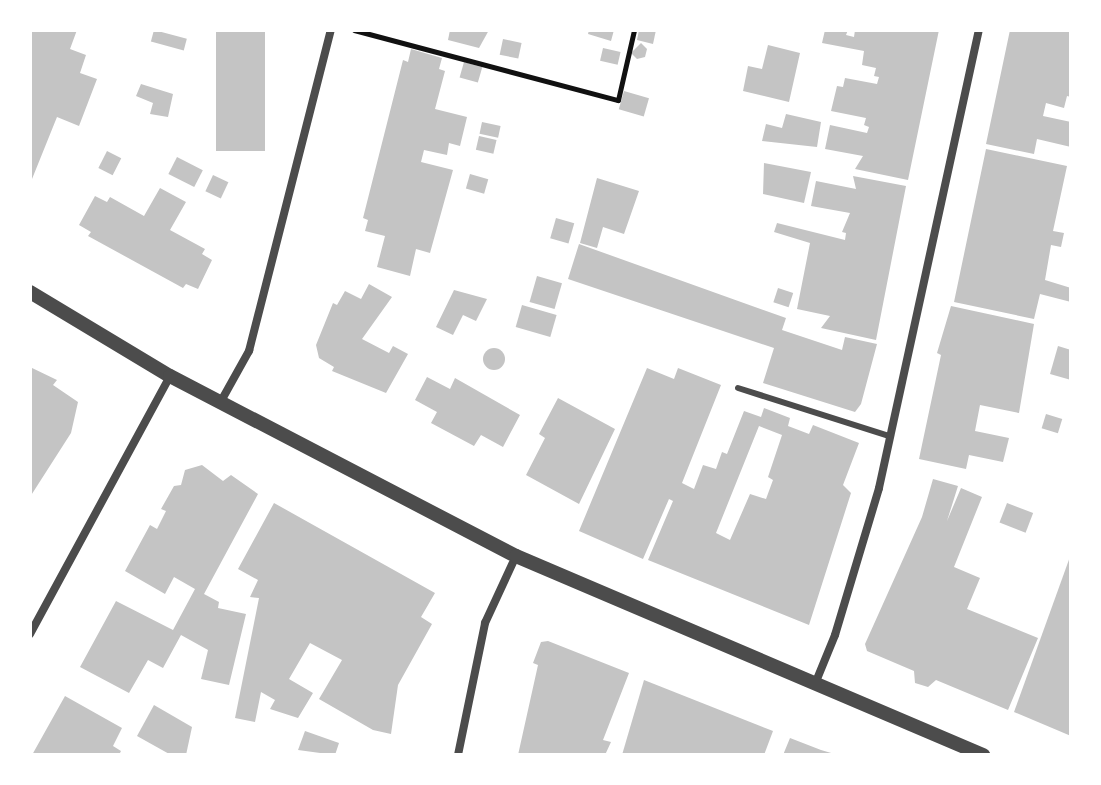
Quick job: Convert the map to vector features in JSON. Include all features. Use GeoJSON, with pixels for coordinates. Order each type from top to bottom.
{"type":"FeatureCollection","features":[{"type":"Feature","properties":{"kind":"street"},"geometry":{"type":"LineString","coordinates":[[219,403],[249,351],[331,30]]}},
{"type":"Feature","properties":{"kind":"street"},"geometry":{"type":"LineString","coordinates":[[814,684],[835,635],[889,436],[979,30]]}},
{"type":"Feature","properties":{"kind":"street"},"geometry":{"type":"LineString","coordinates":[[30,292],[219,403],[516,556],[983,755]]}},
{"type":"Feature","properties":{"kind":"street"},"geometry":{"type":"LineString","coordinates":[[30,634],[170,376]]}},
{"type":"Feature","properties":{"kind":"street"},"geometry":{"type":"LineString","coordinates":[[458,755],[485,623],[516,556]]}},
{"type":"Feature","properties":{"kind":"lane"},"geometry":{"type":"LineString","coordinates":[[738,388],[889,436]]}},
{"type":"Feature","properties":{"kind":"path"},"geometry":{"type":"LineString","coordinates":[[354,30],[618,100],[634,30]]}},
{"type":"Feature","properties":{"kind":"building"},"geometry":{"type":"Polygon","coordinates":[[[30,30],[77,30],[70,49],[86,55],[80,73],[97,79],[79,126],[57,117],[30,184],[30,30]]]}},
{"type":"Feature","properties":{"kind":"building"},"geometry":{"type":"Polygon","coordinates":[[[154,30],[187,39],[184,50],[151,42],[154,30]]]}},
{"type":"Feature","properties":{"kind":"building"},"geometry":{"type":"Polygon","coordinates":[[[216,30],[265,30],[265,151],[216,151],[216,30]]]}},
{"type":"Feature","properties":{"kind":"building"},"geometry":{"type":"Polygon","coordinates":[[[450,30],[489,30],[479,48],[448,40],[450,30]]]}},
{"type":"Feature","properties":{"kind":"building"},"geometry":{"type":"Polygon","coordinates":[[[589,30],[614,30],[611,41],[588,34],[589,30]]]}},
{"type":"Feature","properties":{"kind":"building"},"geometry":{"type":"Polygon","coordinates":[[[639,30],[656,30],[653,44],[637,40],[639,30]]]}},
{"type":"Feature","properties":{"kind":"building"},"geometry":{"type":"Polygon","coordinates":[[[825,30],[848,30],[846,35],[854,37],[855,30],[939,30],[908,180],[855,169],[863,156],[825,149],[830,125],[867,133],[869,127],[864,125],[866,118],[831,111],[837,86],[843,87],[845,78],[877,84],[879,77],[874,76],[876,68],[862,65],[864,51],[822,43],[825,30]]]}},
{"type":"Feature","properties":{"kind":"building"},"geometry":{"type":"Polygon","coordinates":[[[1010,30],[1071,30],[1071,97],[1067,96],[1064,108],[1046,103],[1043,116],[1071,122],[1071,147],[1037,139],[1034,154],[986,144],[1010,30]]]}},
{"type":"Feature","properties":{"kind":"building"},"geometry":{"type":"Polygon","coordinates":[[[503,39],[522,43],[518,59],[500,55],[503,39]]]}},
{"type":"Feature","properties":{"kind":"building"},"geometry":{"type":"Polygon","coordinates":[[[641,43],[647,49],[645,57],[637,59],[631,53],[641,43]]]}},
{"type":"Feature","properties":{"kind":"building"},"geometry":{"type":"Polygon","coordinates":[[[768,45],[800,53],[789,102],[743,91],[748,66],[762,69],[768,45]]]}},
{"type":"Feature","properties":{"kind":"building"},"geometry":{"type":"Polygon","coordinates":[[[603,48],[621,52],[618,65],[600,61],[603,48]]]}},
{"type":"Feature","properties":{"kind":"building"},"geometry":{"type":"Polygon","coordinates":[[[411,49],[442,58],[439,69],[445,71],[435,109],[467,117],[460,146],[449,143],[447,155],[424,150],[421,162],[453,170],[430,253],[416,249],[410,276],[377,267],[385,236],[365,231],[368,220],[363,218],[403,60],[408,62],[411,49]]]}},
{"type":"Feature","properties":{"kind":"building"},"geometry":{"type":"Polygon","coordinates":[[[464,62],[482,67],[478,83],[460,77],[464,62]]]}},
{"type":"Feature","properties":{"kind":"building"},"geometry":{"type":"Polygon","coordinates":[[[141,84],[173,94],[168,117],[150,114],[153,103],[136,96],[141,84]]]}},
{"type":"Feature","properties":{"kind":"building"},"geometry":{"type":"Polygon","coordinates":[[[624,91],[649,98],[644,116],[619,109],[624,91]]]}},
{"type":"Feature","properties":{"kind":"building"},"geometry":{"type":"Polygon","coordinates":[[[786,114],[821,122],[817,147],[762,141],[766,124],[782,128],[786,114]]]}},
{"type":"Feature","properties":{"kind":"building"},"geometry":{"type":"Polygon","coordinates":[[[482,122],[501,126],[498,138],[480,134],[482,122]]]}},
{"type":"Feature","properties":{"kind":"building"},"geometry":{"type":"Polygon","coordinates":[[[479,136],[497,140],[493,154],[476,150],[479,136]]]}},
{"type":"Feature","properties":{"kind":"building"},"geometry":{"type":"Polygon","coordinates":[[[986,149],[1067,166],[1053,231],[1064,233],[1061,247],[1051,245],[1045,280],[1071,288],[1071,302],[1040,294],[1034,319],[954,302],[986,149]]]}},
{"type":"Feature","properties":{"kind":"building"},"geometry":{"type":"Polygon","coordinates":[[[107,151],[121,158],[113,175],[98,168],[107,151]]]}},
{"type":"Feature","properties":{"kind":"building"},"geometry":{"type":"Polygon","coordinates":[[[177,157],[203,170],[194,187],[168,174],[177,157]]]}},
{"type":"Feature","properties":{"kind":"building"},"geometry":{"type":"Polygon","coordinates":[[[764,163],[811,172],[804,203],[763,194],[764,163]]]}},
{"type":"Feature","properties":{"kind":"building"},"geometry":{"type":"Polygon","coordinates":[[[470,174],[488,179],[484,194],[466,188],[470,174]]]}},
{"type":"Feature","properties":{"kind":"building"},"geometry":{"type":"Polygon","coordinates":[[[213,175],[228,182],[221,198],[205,191],[213,175]]]}},
{"type":"Feature","properties":{"kind":"building"},"geometry":{"type":"Polygon","coordinates":[[[853,176],[906,186],[876,340],[821,328],[830,316],[797,309],[810,243],[774,232],[777,223],[845,240],[846,233],[842,232],[850,213],[811,206],[816,181],[856,189],[853,176]]]}},
{"type":"Feature","properties":{"kind":"building"},"geometry":{"type":"Polygon","coordinates":[[[597,178],[639,191],[624,234],[603,227],[597,248],[580,243],[597,178]]]}},
{"type":"Feature","properties":{"kind":"building"},"geometry":{"type":"Polygon","coordinates":[[[160,188],[186,202],[170,230],[205,249],[202,254],[212,260],[198,289],[186,284],[183,288],[88,236],[91,232],[79,225],[95,196],[107,202],[110,197],[144,216],[160,188]]]}},
{"type":"Feature","properties":{"kind":"building"},"geometry":{"type":"Polygon","coordinates":[[[556,218],[574,223],[568,243],[550,238],[556,218]]]}},
{"type":"Feature","properties":{"kind":"building"},"geometry":{"type":"Polygon","coordinates":[[[579,244],[786,318],[782,330],[842,350],[845,337],[877,344],[861,404],[855,412],[763,383],[774,348],[568,279],[579,244]]]}},
{"type":"Feature","properties":{"kind":"building"},"geometry":{"type":"Polygon","coordinates":[[[537,276],[562,283],[555,309],[530,302],[537,276]]]}},
{"type":"Feature","properties":{"kind":"building"},"geometry":{"type":"Polygon","coordinates":[[[369,284],[392,297],[362,339],[389,353],[393,346],[408,354],[386,393],[332,371],[334,367],[319,358],[316,345],[333,303],[337,305],[345,291],[361,299],[369,284]]]}},
{"type":"Feature","properties":{"kind":"building"},"geometry":{"type":"Polygon","coordinates":[[[778,288],[793,293],[789,307],[773,302],[778,288]]]}},
{"type":"Feature","properties":{"kind":"building"},"geometry":{"type":"Polygon","coordinates":[[[454,290],[487,299],[476,321],[463,315],[453,335],[436,327],[454,290]]]}},
{"type":"Feature","properties":{"kind":"building"},"geometry":{"type":"Polygon","coordinates":[[[522,305],[557,315],[550,337],[516,327],[522,305]]]}},
{"type":"Feature","properties":{"kind":"building"},"geometry":{"type":"Polygon","coordinates":[[[951,306],[1034,324],[1019,413],[980,405],[975,431],[1009,438],[1003,462],[969,455],[966,469],[919,459],[941,355],[937,353],[951,306]]]}},
{"type":"Feature","properties":{"kind":"building"},"geometry":{"type":"Polygon","coordinates":[[[1058,346],[1071,350],[1071,380],[1050,374],[1058,346]]]}},
{"type":"Feature","properties":{"kind":"building"},"geometry":{"type":"Polygon","coordinates":[[[494,348],[502,351],[505,359],[502,367],[494,370],[486,367],[483,359],[486,351],[494,348]]]}},
{"type":"Feature","properties":{"kind":"building"},"geometry":{"type":"Polygon","coordinates":[[[30,367],[57,380],[53,385],[78,402],[71,433],[30,497],[30,367]]]}},
{"type":"Feature","properties":{"kind":"building"},"geometry":{"type":"Polygon","coordinates":[[[647,368],[674,379],[678,368],[721,385],[682,483],[694,489],[703,465],[716,469],[722,452],[727,454],[744,411],[761,417],[764,408],[790,418],[788,426],[809,434],[813,425],[859,443],[843,485],[851,493],[809,625],[648,560],[673,501],[669,499],[643,559],[579,531],[647,368]],[[759,426],[716,533],[730,540],[750,494],[766,499],[773,480],[768,477],[782,435],[759,426]]]}},
{"type":"Feature","properties":{"kind":"building"},"geometry":{"type":"Polygon","coordinates":[[[427,377],[450,389],[455,378],[520,415],[503,447],[481,435],[474,446],[431,423],[437,412],[415,400],[427,377]]]}},
{"type":"Feature","properties":{"kind":"building"},"geometry":{"type":"Polygon","coordinates":[[[558,398],[615,429],[579,504],[526,475],[545,438],[539,434],[558,398]]]}},
{"type":"Feature","properties":{"kind":"building"},"geometry":{"type":"Polygon","coordinates":[[[1046,414],[1062,419],[1058,433],[1042,428],[1046,414]]]}},
{"type":"Feature","properties":{"kind":"building"},"geometry":{"type":"Polygon","coordinates":[[[202,465],[223,481],[231,475],[258,494],[204,594],[219,602],[218,608],[246,614],[229,685],[201,679],[208,650],[181,635],[163,668],[148,660],[129,693],[80,667],[116,601],[173,630],[195,589],[174,577],[165,594],[125,571],[150,525],[157,529],[166,511],[161,509],[174,486],[181,485],[185,470],[202,465]]]}},
{"type":"Feature","properties":{"kind":"building"},"geometry":{"type":"Polygon","coordinates":[[[933,479],[958,486],[947,521],[961,488],[982,497],[954,567],[980,578],[967,609],[1038,638],[1008,710],[936,680],[928,687],[915,683],[914,671],[867,651],[865,644],[922,517],[933,479]]]}},
{"type":"Feature","properties":{"kind":"building"},"geometry":{"type":"Polygon","coordinates":[[[274,503],[435,593],[421,617],[432,624],[398,685],[391,734],[373,730],[319,699],[342,660],[310,643],[289,679],[313,693],[298,718],[270,709],[275,700],[261,692],[255,722],[235,718],[259,598],[250,597],[258,580],[238,569],[274,503]]]}},
{"type":"Feature","properties":{"kind":"building"},"geometry":{"type":"Polygon","coordinates":[[[1007,503],[1033,513],[1026,533],[999,523],[1007,503]]]}},
{"type":"Feature","properties":{"kind":"building"},"geometry":{"type":"Polygon","coordinates":[[[1071,554],[1071,736],[1014,712],[1071,554]]]}},
{"type":"Feature","properties":{"kind":"building"},"geometry":{"type":"Polygon","coordinates":[[[548,641],[629,673],[603,740],[611,742],[605,755],[518,755],[538,665],[533,663],[541,642],[548,641]]]}},
{"type":"Feature","properties":{"kind":"building"},"geometry":{"type":"Polygon","coordinates":[[[644,680],[773,731],[764,755],[622,755],[644,680]]]}},
{"type":"Feature","properties":{"kind":"building"},"geometry":{"type":"Polygon","coordinates":[[[65,696],[122,728],[113,746],[121,751],[119,755],[32,755],[65,696]]]}},
{"type":"Feature","properties":{"kind":"building"},"geometry":{"type":"Polygon","coordinates":[[[154,705],[192,727],[186,755],[171,755],[137,736],[154,705]]]}},
{"type":"Feature","properties":{"kind":"building"},"geometry":{"type":"Polygon","coordinates":[[[305,731],[339,743],[335,755],[298,750],[305,731]]]}},
{"type":"Feature","properties":{"kind":"building"},"geometry":{"type":"Polygon","coordinates":[[[790,738],[821,750],[838,755],[783,755],[790,738]]]}}]}
